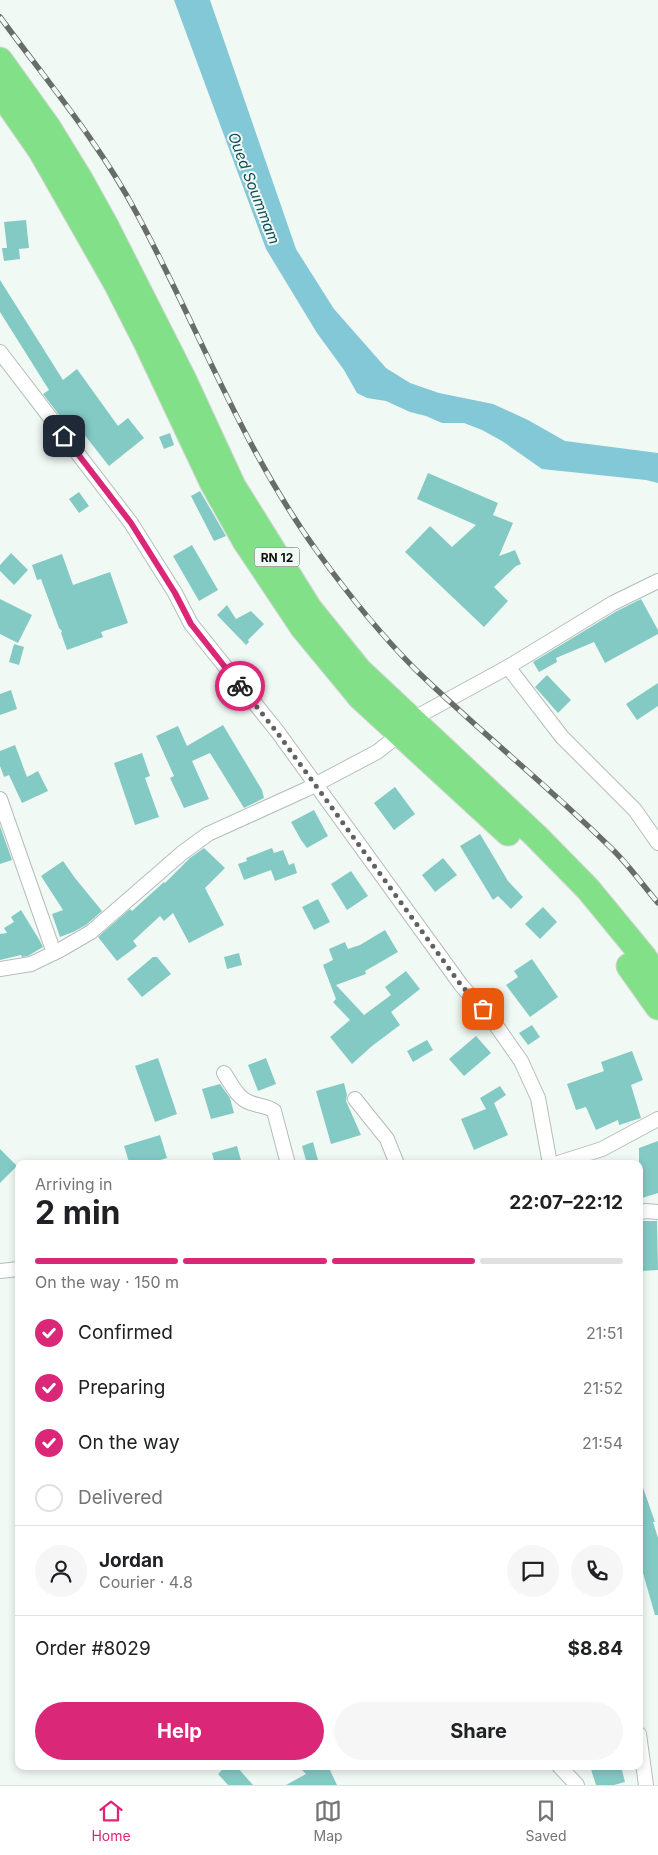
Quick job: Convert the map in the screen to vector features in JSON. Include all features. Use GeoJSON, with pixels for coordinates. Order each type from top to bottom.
{"type":"FeatureCollection","features":[{"type":"Feature","properties":{"kind":"highway","name":"RN 12"},"geometry":{"type":"LineString","coordinates":[[0,60],[48,127],[105,224],[179,369],[234,486],[309,608],[405,727],[551,873],[618,951],[658,1007]]}},
{"type":"Feature","properties":{"kind":"highway","name":"RN 12"},"geometry":{"type":"LineString","coordinates":[[0,92],[41,150],[116,283],[213,484],[245,541],[302,628],[360,697],[405,727],[530,830],[588,889],[644,957],[658,978]]}},
{"type":"Feature","properties":{"kind":"street"},"geometry":{"type":"LineString","coordinates":[[0,352],[131,523],[175,593],[191,624],[276,731],[461,985],[494,1021],[521,1061],[538,1098],[549,1160]]}},
{"type":"Feature","properties":{"kind":"street"},"geometry":{"type":"LineString","coordinates":[[0,969],[31,964],[91,932],[182,853],[208,834],[315,785],[377,752],[405,727],[613,603],[658,581]]}},
{"type":"Feature","properties":{"kind":"street"},"geometry":{"type":"LineString","coordinates":[[508,667],[562,736],[635,810],[658,843]]}},
{"type":"Feature","properties":{"kind":"street"},"geometry":{"type":"LineString","coordinates":[[0,799],[54,953]]}},
{"type":"Feature","properties":{"kind":"street"},"geometry":{"type":"LineString","coordinates":[[224,1074],[240,1097],[249,1102],[271,1108],[274,1111],[287,1160]]}},
{"type":"Feature","properties":{"kind":"street"},"geometry":{"type":"LineString","coordinates":[[355,1099],[387,1139],[395,1160]]}},
{"type":"Feature","properties":{"kind":"street"},"geometry":{"type":"LineString","coordinates":[[568,1160],[602,1149],[658,1119]]}},
{"type":"Feature","properties":{"kind":"street"},"geometry":{"type":"LineString","coordinates":[[643,1211],[658,1212]]}},
{"type":"Feature","properties":{"kind":"street"},"geometry":{"type":"LineString","coordinates":[[0,1271],[15,1269]]}},
{"type":"Feature","properties":{"kind":"street"},"geometry":{"type":"LineString","coordinates":[[643,1763],[646,1785]]}},
{"type":"Feature","properties":{"kind":"street"},"geometry":{"type":"LineString","coordinates":[[563,1770],[577,1785]]}},
{"type":"Feature","properties":{"kind":"water","name":"Oued Soummam"},"geometry":{"type":"Polygon","coordinates":[[[174,0],[210,0],[296,249],[334,309],[386,368],[410,383],[439,393],[493,404],[528,420],[565,441],[658,453],[658,483],[646,480],[542,469],[502,441],[482,430],[464,423],[442,423],[386,401],[367,398],[357,393],[344,370],[317,333],[266,249],[174,0]]]}},
{"type":"Feature","properties":{"kind":"building"},"geometry":{"type":"Polygon","coordinates":[[[26,220],[29,248],[19,249],[20,259],[4,261],[2,248],[7,248],[4,222],[26,220]]]}},
{"type":"Feature","properties":{"kind":"building"},"geometry":{"type":"Polygon","coordinates":[[[0,280],[63,380],[77,369],[118,426],[128,418],[144,438],[109,466],[83,433],[77,438],[43,394],[49,390],[0,312],[0,280]]]}},
{"type":"Feature","properties":{"kind":"building"},"geometry":{"type":"Polygon","coordinates":[[[170,433],[174,445],[164,449],[159,437],[170,433]]]}},
{"type":"Feature","properties":{"kind":"building"},"geometry":{"type":"Polygon","coordinates":[[[428,473],[498,503],[493,515],[513,523],[499,556],[515,550],[521,564],[516,566],[494,587],[508,601],[484,627],[405,552],[430,526],[452,547],[476,525],[417,499],[428,473]]]}},
{"type":"Feature","properties":{"kind":"building"},"geometry":{"type":"Polygon","coordinates":[[[200,491],[226,536],[214,541],[191,496],[200,491]]]}},
{"type":"Feature","properties":{"kind":"building"},"geometry":{"type":"Polygon","coordinates":[[[79,492],[89,506],[79,513],[69,499],[79,492]]]}},
{"type":"Feature","properties":{"kind":"building"},"geometry":{"type":"Polygon","coordinates":[[[192,545],[218,590],[199,601],[173,556],[192,545]]]}},
{"type":"Feature","properties":{"kind":"building"},"geometry":{"type":"Polygon","coordinates":[[[11,553],[28,570],[14,585],[0,571],[0,565],[11,553]]]}},
{"type":"Feature","properties":{"kind":"building"},"geometry":{"type":"Polygon","coordinates":[[[62,554],[73,585],[110,572],[128,623],[101,632],[103,637],[67,650],[62,631],[59,628],[41,579],[37,580],[32,565],[62,554]]]}},
{"type":"Feature","properties":{"kind":"building"},"geometry":{"type":"Polygon","coordinates":[[[0,599],[32,615],[18,643],[0,634],[0,599]]]}},
{"type":"Feature","properties":{"kind":"building"},"geometry":{"type":"Polygon","coordinates":[[[641,599],[658,630],[658,634],[605,663],[594,642],[556,658],[557,662],[539,672],[533,662],[617,611],[641,599]]]}},
{"type":"Feature","properties":{"kind":"building"},"geometry":{"type":"Polygon","coordinates":[[[227,605],[236,619],[251,611],[264,624],[248,640],[249,642],[246,645],[217,615],[227,605]]]}},
{"type":"Feature","properties":{"kind":"building"},"geometry":{"type":"Polygon","coordinates":[[[14,644],[24,647],[19,665],[9,662],[14,644]]]}},
{"type":"Feature","properties":{"kind":"building"},"geometry":{"type":"Polygon","coordinates":[[[547,675],[571,700],[558,713],[535,687],[547,675]]]}},
{"type":"Feature","properties":{"kind":"building"},"geometry":{"type":"Polygon","coordinates":[[[658,683],[658,706],[637,720],[626,704],[658,683]]]}},
{"type":"Feature","properties":{"kind":"building"},"geometry":{"type":"Polygon","coordinates":[[[11,690],[17,709],[0,715],[0,694],[11,690]]]}},
{"type":"Feature","properties":{"kind":"building"},"geometry":{"type":"Polygon","coordinates":[[[223,725],[262,790],[264,798],[244,808],[210,753],[192,761],[209,799],[184,808],[170,778],[174,776],[156,736],[178,726],[187,746],[223,725]]]}},
{"type":"Feature","properties":{"kind":"building"},"geometry":{"type":"Polygon","coordinates":[[[15,745],[27,777],[38,771],[48,791],[22,803],[9,775],[4,777],[0,766],[0,751],[15,745]]]}},
{"type":"Feature","properties":{"kind":"building"},"geometry":{"type":"Polygon","coordinates":[[[142,753],[150,776],[145,778],[159,817],[135,825],[114,763],[142,753]]]}},
{"type":"Feature","properties":{"kind":"building"},"geometry":{"type":"Polygon","coordinates":[[[395,787],[415,814],[394,830],[374,803],[395,787]]]}},
{"type":"Feature","properties":{"kind":"building"},"geometry":{"type":"Polygon","coordinates":[[[314,810],[328,836],[307,848],[291,822],[314,810]]]}},
{"type":"Feature","properties":{"kind":"building"},"geometry":{"type":"Polygon","coordinates":[[[0,826],[12,860],[0,864],[0,826]]]}},
{"type":"Feature","properties":{"kind":"building"},"geometry":{"type":"Polygon","coordinates":[[[480,834],[508,881],[523,897],[511,909],[498,896],[493,900],[460,846],[480,834]]]}},
{"type":"Feature","properties":{"kind":"building"},"geometry":{"type":"Polygon","coordinates":[[[204,848],[225,868],[205,888],[224,925],[189,943],[173,913],[164,921],[160,916],[133,941],[137,946],[117,961],[98,937],[130,909],[132,911],[165,883],[190,858],[204,848]]]}},
{"type":"Feature","properties":{"kind":"building"},"geometry":{"type":"Polygon","coordinates":[[[272,848],[274,853],[283,850],[289,865],[294,863],[297,873],[275,881],[271,870],[244,880],[238,864],[247,861],[246,858],[272,848]]]}},
{"type":"Feature","properties":{"kind":"building"},"geometry":{"type":"Polygon","coordinates":[[[443,858],[457,875],[435,892],[422,875],[443,858]]]}},
{"type":"Feature","properties":{"kind":"building"},"geometry":{"type":"Polygon","coordinates":[[[63,861],[102,911],[86,925],[60,937],[52,914],[63,910],[41,876],[63,861]]]}},
{"type":"Feature","properties":{"kind":"building"},"geometry":{"type":"Polygon","coordinates":[[[351,871],[368,896],[347,910],[331,884],[351,871]]]}},
{"type":"Feature","properties":{"kind":"building"},"geometry":{"type":"Polygon","coordinates":[[[318,899],[330,922],[314,930],[302,907],[318,899]]]}},
{"type":"Feature","properties":{"kind":"building"},"geometry":{"type":"Polygon","coordinates":[[[543,907],[557,922],[540,939],[525,924],[543,907]]]}},
{"type":"Feature","properties":{"kind":"building"},"geometry":{"type":"Polygon","coordinates":[[[21,910],[43,947],[28,956],[22,957],[21,955],[0,960],[0,934],[7,933],[4,928],[14,922],[11,917],[21,910]]]}},
{"type":"Feature","properties":{"kind":"building"},"geometry":{"type":"Polygon","coordinates":[[[385,930],[398,952],[365,971],[366,974],[336,985],[364,1015],[391,995],[385,987],[406,971],[420,989],[391,1012],[400,1025],[352,1064],[330,1037],[350,1020],[333,1002],[336,999],[323,965],[333,960],[329,949],[345,942],[348,949],[360,945],[385,930]]]}},
{"type":"Feature","properties":{"kind":"building"},"geometry":{"type":"Polygon","coordinates":[[[239,953],[242,965],[227,969],[224,957],[239,953]]]}},
{"type":"Feature","properties":{"kind":"building"},"geometry":{"type":"Polygon","coordinates":[[[153,957],[157,957],[171,974],[142,997],[127,979],[153,957]]]}},
{"type":"Feature","properties":{"kind":"building"},"geometry":{"type":"Polygon","coordinates":[[[532,959],[558,997],[530,1017],[506,985],[518,977],[514,971],[532,959]]]}},
{"type":"Feature","properties":{"kind":"building"},"geometry":{"type":"Polygon","coordinates":[[[532,1025],[540,1037],[528,1045],[519,1033],[532,1025]]]}},
{"type":"Feature","properties":{"kind":"building"},"geometry":{"type":"Polygon","coordinates":[[[476,1036],[491,1053],[464,1076],[449,1059],[476,1036]]]}},
{"type":"Feature","properties":{"kind":"building"},"geometry":{"type":"Polygon","coordinates":[[[427,1040],[433,1050],[413,1062],[407,1051],[427,1040]]]}},
{"type":"Feature","properties":{"kind":"building"},"geometry":{"type":"Polygon","coordinates":[[[632,1051],[643,1080],[631,1085],[641,1118],[619,1125],[618,1120],[596,1130],[586,1107],[576,1110],[567,1084],[604,1071],[601,1062],[632,1051]]]}},
{"type":"Feature","properties":{"kind":"building"},"geometry":{"type":"Polygon","coordinates":[[[158,1058],[177,1114],[155,1122],[135,1066],[158,1058]]]}},
{"type":"Feature","properties":{"kind":"building"},"geometry":{"type":"Polygon","coordinates":[[[266,1058],[276,1084],[258,1091],[248,1065],[266,1058]]]}},
{"type":"Feature","properties":{"kind":"building"},"geometry":{"type":"Polygon","coordinates":[[[344,1083],[347,1095],[346,1101],[361,1135],[331,1144],[316,1091],[344,1083]]]}},
{"type":"Feature","properties":{"kind":"building"},"geometry":{"type":"Polygon","coordinates":[[[220,1084],[230,1098],[234,1113],[211,1119],[202,1089],[220,1084]]]}},
{"type":"Feature","properties":{"kind":"building"},"geometry":{"type":"Polygon","coordinates":[[[500,1086],[506,1095],[494,1103],[508,1135],[474,1150],[461,1119],[486,1109],[480,1098],[500,1086]]]}},
{"type":"Feature","properties":{"kind":"building"},"geometry":{"type":"Polygon","coordinates":[[[160,1135],[167,1158],[160,1160],[128,1160],[124,1146],[160,1135]]]}},
{"type":"Feature","properties":{"kind":"building"},"geometry":{"type":"Polygon","coordinates":[[[658,1141],[658,1193],[643,1198],[643,1160],[639,1160],[639,1148],[658,1141]]]}},
{"type":"Feature","properties":{"kind":"building"},"geometry":{"type":"Polygon","coordinates":[[[313,1142],[318,1160],[306,1160],[302,1146],[313,1142]]]}},
{"type":"Feature","properties":{"kind":"building"},"geometry":{"type":"Polygon","coordinates":[[[237,1146],[241,1160],[214,1160],[212,1153],[237,1146]]]}},
{"type":"Feature","properties":{"kind":"building"},"geometry":{"type":"Polygon","coordinates":[[[0,1149],[15,1164],[15,1168],[0,1183],[0,1149]]]}},
{"type":"Feature","properties":{"kind":"building"},"geometry":{"type":"Polygon","coordinates":[[[643,1221],[657,1221],[658,1270],[643,1271],[643,1221]]]}},
{"type":"Feature","properties":{"kind":"building"},"geometry":{"type":"Polygon","coordinates":[[[643,1488],[655,1522],[653,1522],[658,1538],[658,1615],[655,1615],[643,1573],[643,1488]]]}},
{"type":"Feature","properties":{"kind":"building"},"geometry":{"type":"Polygon","coordinates":[[[222,1770],[240,1770],[253,1785],[228,1785],[218,1774],[222,1770]]]}},
{"type":"Feature","properties":{"kind":"building"},"geometry":{"type":"Polygon","coordinates":[[[302,1770],[330,1770],[337,1785],[286,1785],[306,1774],[302,1770]]]}},
{"type":"Feature","properties":{"kind":"building"},"geometry":{"type":"Polygon","coordinates":[[[591,1770],[622,1770],[625,1782],[614,1785],[596,1785],[591,1770]]]}},
{"type":"Feature","properties":{"kind":"railway"},"geometry":{"type":"LineString","coordinates":[[0,17],[90,138],[122,188],[159,257],[244,431],[292,514],[330,569],[403,657],[610,847],[658,903]]}},
{"type":"Feature","properties":{"kind":"way so far"},"geometry":{"type":"LineString","coordinates":[[240,686],[328,801],[461,985],[483,1009]]}},
{"type":"Feature","properties":{"kind":"route"},"geometry":{"type":"LineString","coordinates":[[64,436],[131,523],[175,593],[191,624],[212,653],[240,686]]}}]}
